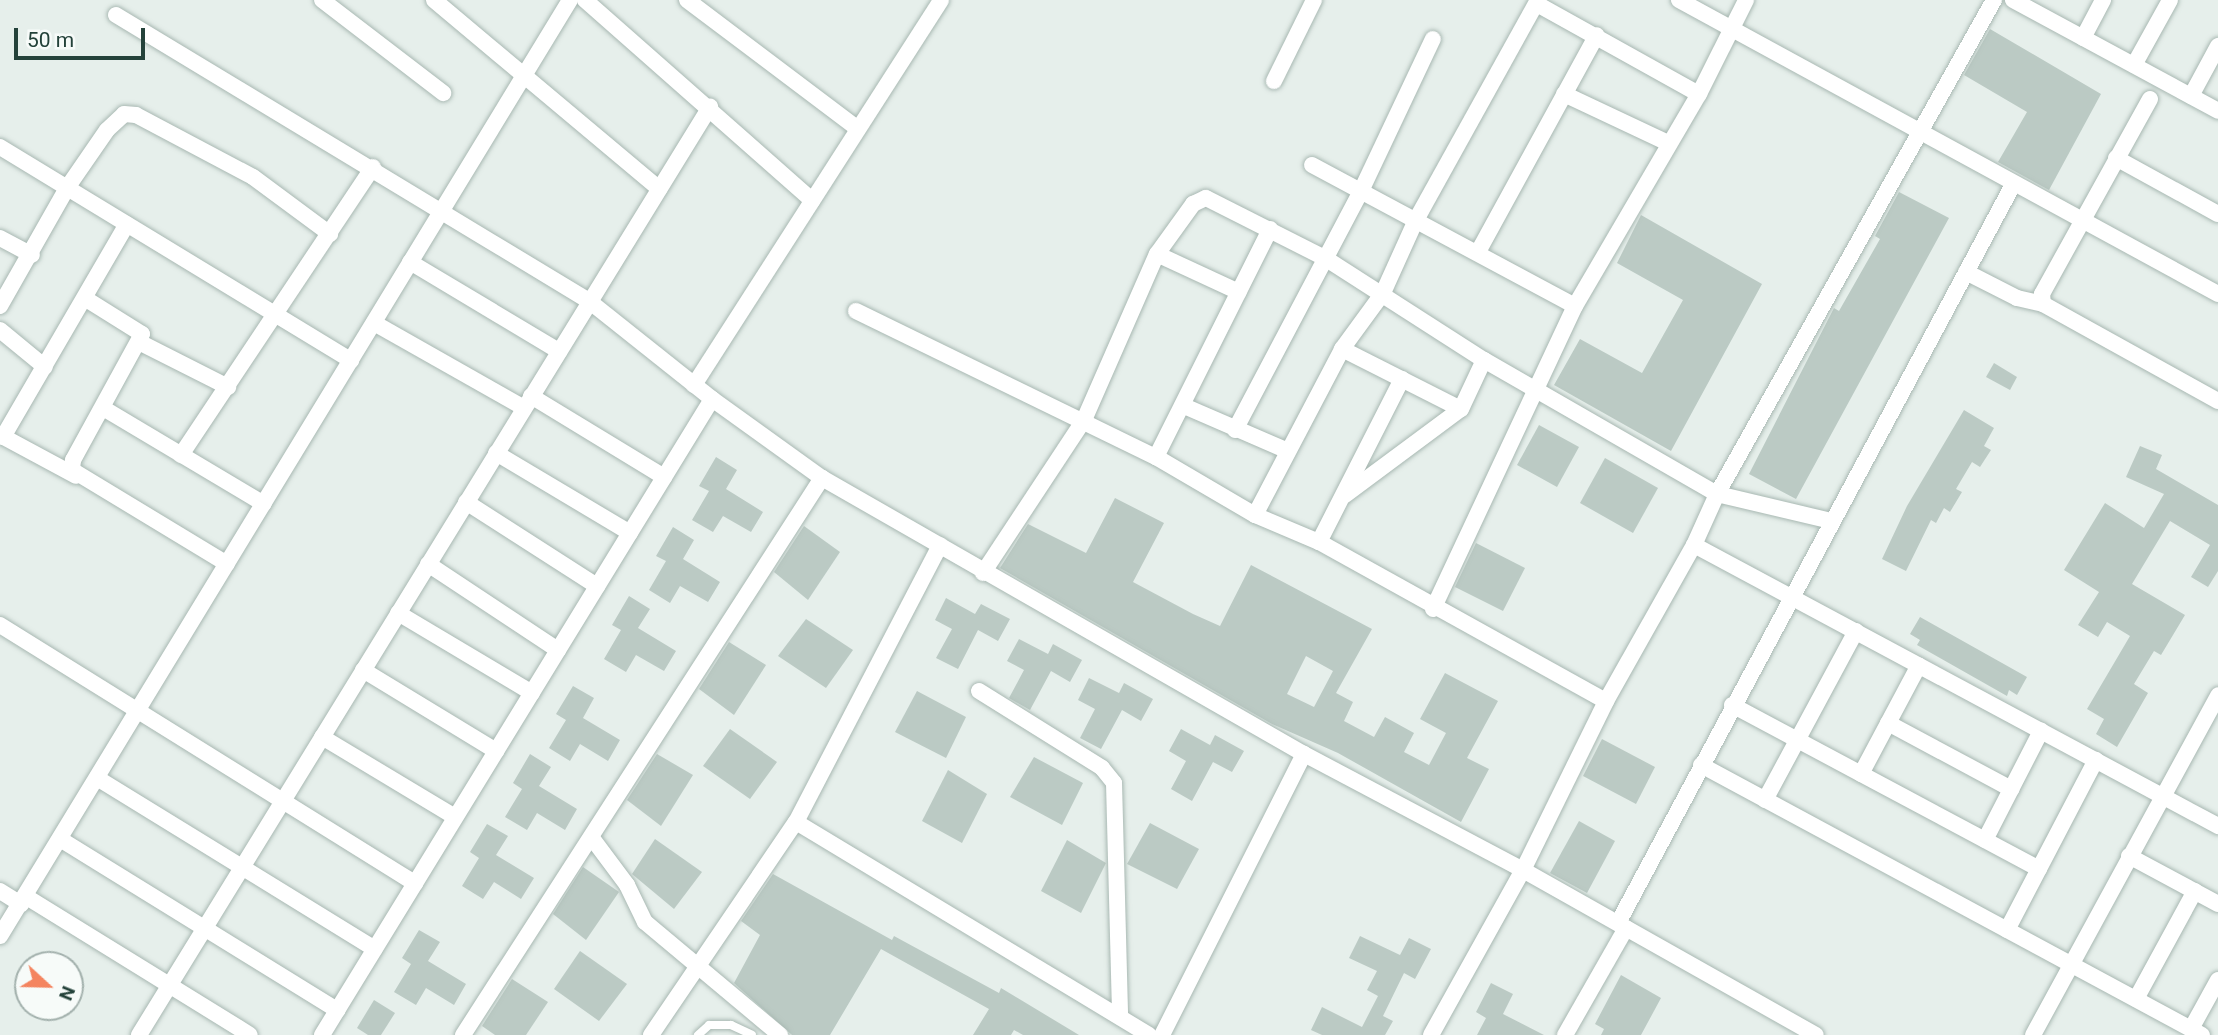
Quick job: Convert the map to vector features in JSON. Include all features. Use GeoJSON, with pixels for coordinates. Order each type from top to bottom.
{"type":"FeatureCollection","features":[{"type":"Feature","properties":{"kind":"street"},"geometry":{"type":"LineString","coordinates":[[322,0],[443,93]]}},
{"type":"Feature","properties":{"kind":"street"},"geometry":{"type":"LineString","coordinates":[[434,0],[659,189]]}},
{"type":"Feature","properties":{"kind":"street"},"geometry":{"type":"LineString","coordinates":[[0,936],[570,0]]}},
{"type":"Feature","properties":{"kind":"street"},"geometry":{"type":"LineString","coordinates":[[585,0],[710,107],[812,200]]}},
{"type":"Feature","properties":{"kind":"street"},"geometry":{"type":"LineString","coordinates":[[687,0],[858,129]]}},
{"type":"Feature","properties":{"kind":"street"},"geometry":{"type":"LineString","coordinates":[[1275,81],[1314,0]]}},
{"type":"Feature","properties":{"kind":"street"},"geometry":{"type":"LineString","coordinates":[[1679,0],[2217,292]]}},
{"type":"Feature","properties":{"kind":"street"},"geometry":{"type":"LineString","coordinates":[[1433,609],[1575,306],[1699,94],[1730,27],[1746,0]]}},
{"type":"Feature","properties":{"kind":"street"},"geometry":{"type":"LineString","coordinates":[[1431,1035],[1523,870],[1606,701],[1694,545],[1717,494],[1994,0]]}},
{"type":"Feature","properties":{"kind":"street"},"geometry":{"type":"LineString","coordinates":[[2013,0],[2218,111]]}},
{"type":"Feature","properties":{"kind":"street"},"geometry":{"type":"LineString","coordinates":[[2083,38],[2103,0]]}},
{"type":"Feature","properties":{"kind":"street"},"geometry":{"type":"LineString","coordinates":[[2134,65],[2170,0]]}},
{"type":"Feature","properties":{"kind":"street"},"geometry":{"type":"LineString","coordinates":[[694,385],[938,1]]}},
{"type":"Feature","properties":{"kind":"street"},"geometry":{"type":"LineString","coordinates":[[1255,515],[1342,349],[1383,293],[1416,220],[1537,2],[1699,94]]}},
{"type":"Feature","properties":{"kind":"street"},"geometry":{"type":"LineString","coordinates":[[116,15],[373,167],[589,301],[712,399],[822,478],[940,545],[983,573],[1304,754],[1523,870],[1816,1035]]}},
{"type":"Feature","properties":{"kind":"street"},"geometry":{"type":"LineString","coordinates":[[1478,252],[1597,35]]}},
{"type":"Feature","properties":{"kind":"street"},"geometry":{"type":"LineString","coordinates":[[1235,430],[1361,191],[1433,39]]}},
{"type":"Feature","properties":{"kind":"street"},"geometry":{"type":"LineString","coordinates":[[2191,96],[2218,46]]}},
{"type":"Feature","properties":{"kind":"street"},"geometry":{"type":"LineString","coordinates":[[1564,94],[1668,143]]}},
{"type":"Feature","properties":{"kind":"street"},"geometry":{"type":"LineString","coordinates":[[2043,304],[2042,294],[2150,99]]}},
{"type":"Feature","properties":{"kind":"street"},"geometry":{"type":"LineString","coordinates":[[139,1035],[710,107]]}},
{"type":"Feature","properties":{"kind":"street"},"geometry":{"type":"LineString","coordinates":[[0,306],[32,255],[67,188],[107,130],[124,114],[136,115],[253,177],[330,234]]}},
{"type":"Feature","properties":{"kind":"street"},"geometry":{"type":"LineString","coordinates":[[0,147],[351,360]]}},
{"type":"Feature","properties":{"kind":"street"},"geometry":{"type":"LineString","coordinates":[[2116,158],[2218,214]]}},
{"type":"Feature","properties":{"kind":"street"},"geometry":{"type":"LineString","coordinates":[[1312,165],[1575,306]]}},
{"type":"Feature","properties":{"kind":"street"},"geometry":{"type":"LineString","coordinates":[[181,455],[277,315],[373,167]]}},
{"type":"Feature","properties":{"kind":"street"},"geometry":{"type":"LineString","coordinates":[[1565,1035],[1622,926],[1700,765],[2014,183]]}},
{"type":"Feature","properties":{"kind":"street"},"geometry":{"type":"LineString","coordinates":[[983,573],[1084,420],[1157,254],[1193,204],[1206,198],[1325,258],[1485,360],[1538,387],[1717,494],[1831,521]]}},
{"type":"Feature","properties":{"kind":"street"},"geometry":{"type":"LineString","coordinates":[[127,223],[86,299],[2,436],[227,564]]}},
{"type":"Feature","properties":{"kind":"street"},"geometry":{"type":"LineString","coordinates":[[1156,457],[1184,406],[1270,229]]}},
{"type":"Feature","properties":{"kind":"street"},"geometry":{"type":"LineString","coordinates":[[0,238],[32,255]]}},
{"type":"Feature","properties":{"kind":"street"},"geometry":{"type":"LineString","coordinates":[[1157,254],[1239,292]]}},
{"type":"Feature","properties":{"kind":"street"},"geometry":{"type":"LineString","coordinates":[[410,262],[559,351]]}},
{"type":"Feature","properties":{"kind":"street"},"geometry":{"type":"LineString","coordinates":[[1966,272],[2017,298],[2043,304],[2218,401]]}},
{"type":"Feature","properties":{"kind":"street"},"geometry":{"type":"LineString","coordinates":[[76,476],[74,460],[139,342],[141,331],[86,299]]}},
{"type":"Feature","properties":{"kind":"street"},"geometry":{"type":"LineString","coordinates":[[856,311],[1156,457],[1255,515],[1319,542],[1433,609],[1606,701]]}},
{"type":"Feature","properties":{"kind":"street"},"geometry":{"type":"LineString","coordinates":[[374,323],[664,477]]}},
{"type":"Feature","properties":{"kind":"street"},"geometry":{"type":"LineString","coordinates":[[0,330],[45,367]]}},
{"type":"Feature","properties":{"kind":"street"},"geometry":{"type":"LineString","coordinates":[[139,342],[228,387]]}},
{"type":"Feature","properties":{"kind":"street"},"geometry":{"type":"LineString","coordinates":[[1342,349],[1461,409]]}},
{"type":"Feature","properties":{"kind":"street"},"geometry":{"type":"LineString","coordinates":[[1345,495],[1461,409],[1485,360]]}},
{"type":"Feature","properties":{"kind":"street"},"geometry":{"type":"LineString","coordinates":[[1319,542],[1402,379]]}},
{"type":"Feature","properties":{"kind":"street"},"geometry":{"type":"LineString","coordinates":[[322,1035],[712,399]]}},
{"type":"Feature","properties":{"kind":"street"},"geometry":{"type":"LineString","coordinates":[[1184,406],[1288,451]]}},
{"type":"Feature","properties":{"kind":"street"},"geometry":{"type":"LineString","coordinates":[[103,408],[264,504]]}},
{"type":"Feature","properties":{"kind":"street"},"geometry":{"type":"LineString","coordinates":[[496,453],[630,533]]}},
{"type":"Feature","properties":{"kind":"street"},"geometry":{"type":"LineString","coordinates":[[463,1035],[822,478]]}},
{"type":"Feature","properties":{"kind":"street"},"geometry":{"type":"LineString","coordinates":[[466,502],[597,586]]}},
{"type":"Feature","properties":{"kind":"street"},"geometry":{"type":"LineString","coordinates":[[651,1035],[796,822],[940,545]]}},
{"type":"Feature","properties":{"kind":"street"},"geometry":{"type":"LineString","coordinates":[[1694,545],[2218,826]]}},
{"type":"Feature","properties":{"kind":"street"},"geometry":{"type":"LineString","coordinates":[[428,564],[558,650]]}},
{"type":"Feature","properties":{"kind":"street"},"geometry":{"type":"LineString","coordinates":[[398,613],[532,693]]}},
{"type":"Feature","properties":{"kind":"street"},"geometry":{"type":"LineString","coordinates":[[0,625],[284,799],[415,884]]}},
{"type":"Feature","properties":{"kind":"street"},"geometry":{"type":"LineString","coordinates":[[1765,800],[1856,631]]}},
{"type":"Feature","properties":{"kind":"street"},"geometry":{"type":"LineString","coordinates":[[1861,774],[1919,665]]}},
{"type":"Feature","properties":{"kind":"street"},"geometry":{"type":"LineString","coordinates":[[363,670],[496,751]]}},
{"type":"Feature","properties":{"kind":"street"},"geometry":{"type":"LineString","coordinates":[[979,691],[1102,768],[1114,783],[1120,1016]]}},
{"type":"Feature","properties":{"kind":"street"},"geometry":{"type":"LineString","coordinates":[[2033,1035],[2161,795],[2218,695]]}},
{"type":"Feature","properties":{"kind":"street"},"geometry":{"type":"LineString","coordinates":[[1732,705],[2039,869]]}},
{"type":"Feature","properties":{"kind":"street"},"geometry":{"type":"LineString","coordinates":[[1888,723],[2011,789]]}},
{"type":"Feature","properties":{"kind":"street"},"geometry":{"type":"LineString","coordinates":[[1985,841],[2041,731]]}},
{"type":"Feature","properties":{"kind":"street"},"geometry":{"type":"LineString","coordinates":[[322,737],[455,817]]}},
{"type":"Feature","properties":{"kind":"street"},"geometry":{"type":"LineString","coordinates":[[1161,1035],[1304,754]]}},
{"type":"Feature","properties":{"kind":"street"},"geometry":{"type":"LineString","coordinates":[[2007,930],[2096,760]]}},
{"type":"Feature","properties":{"kind":"street"},"geometry":{"type":"LineString","coordinates":[[1700,765],[2197,1032],[2218,980]]}},
{"type":"Feature","properties":{"kind":"street"},"geometry":{"type":"LineString","coordinates":[[97,778],[375,949]]}},
{"type":"Feature","properties":{"kind":"street"},"geometry":{"type":"LineString","coordinates":[[796,822],[1149,1035]]}},
{"type":"Feature","properties":{"kind":"street"},"geometry":{"type":"LineString","coordinates":[[592,838],[627,885],[645,922],[698,965],[749,1029],[780,1035]]}},
{"type":"Feature","properties":{"kind":"street"},"geometry":{"type":"LineString","coordinates":[[60,839],[337,1010]]}},
{"type":"Feature","properties":{"kind":"street"},"geometry":{"type":"LineString","coordinates":[[2129,856],[2217,901]]}},
{"type":"Feature","properties":{"kind":"street"},"geometry":{"type":"LineString","coordinates":[[0,891],[23,900],[250,1035]]}},
{"type":"Feature","properties":{"kind":"street"},"geometry":{"type":"LineString","coordinates":[[2136,999],[2194,891]]}},
{"type":"Feature","properties":{"kind":"lane"},"geometry":{"type":"LineString","coordinates":[[698,1035],[709,1025],[749,1029]]}},
{"type":"Feature","properties":{"kind":"building"},"geometry":{"type":"Polygon","coordinates":[[[1990,29],[2101,94],[2049,190],[1998,162],[2027,112],[1964,75],[1990,29]]]}},
{"type":"Feature","properties":{"kind":"building"},"geometry":{"type":"Polygon","coordinates":[[[1899,192],[1949,218],[1796,499],[1749,474],[1834,308],[1839,311],[1880,239],[1875,236],[1899,192]]]}},
{"type":"Feature","properties":{"kind":"building"},"geometry":{"type":"Polygon","coordinates":[[[1641,215],[1762,284],[1671,451],[1554,385],[1580,339],[1642,373],[1683,300],[1617,263],[1641,215]]]}},
{"type":"Feature","properties":{"kind":"building"},"geometry":{"type":"Polygon","coordinates":[[[1994,363],[2017,377],[2010,390],[1986,377],[1994,363]]]}},
{"type":"Feature","properties":{"kind":"building"},"geometry":{"type":"Polygon","coordinates":[[[1964,410],[1994,428],[1984,446],[1991,450],[1980,467],[1972,462],[1956,489],[1962,492],[1950,512],[1944,508],[1936,523],[1931,520],[1906,571],[1882,559],[1907,506],[1964,410]]]}},
{"type":"Feature","properties":{"kind":"building"},"geometry":{"type":"Polygon","coordinates":[[[1539,425],[1579,447],[1557,487],[1517,465],[1539,425]]]}},
{"type":"Feature","properties":{"kind":"building"},"geometry":{"type":"Polygon","coordinates":[[[2140,446],[2162,455],[2156,469],[2218,505],[2218,571],[2208,587],[2191,577],[2210,545],[2170,521],[2132,584],[2185,615],[2161,655],[2154,651],[2134,684],[2148,693],[2117,747],[2096,734],[2104,719],[2087,709],[2130,636],[2107,622],[2098,637],[2078,625],[2099,592],[2064,570],[2105,503],[2144,528],[2164,494],[2126,477],[2140,446]]]}},
{"type":"Feature","properties":{"kind":"building"},"geometry":{"type":"Polygon","coordinates":[[[716,457],[737,470],[726,489],[763,512],[751,532],[723,516],[713,532],[692,520],[709,491],[699,486],[716,457]]]}},
{"type":"Feature","properties":{"kind":"building"},"geometry":{"type":"Polygon","coordinates":[[[1605,458],[1658,488],[1633,533],[1580,503],[1605,458]]]}},
{"type":"Feature","properties":{"kind":"building"},"geometry":{"type":"Polygon","coordinates":[[[1115,498],[1164,523],[1133,582],[1193,614],[1220,626],[1251,565],[1372,629],[1336,693],[1353,702],[1344,721],[1374,737],[1385,717],[1414,733],[1404,752],[1429,765],[1446,733],[1420,719],[1445,673],[1498,701],[1467,758],[1489,769],[1461,822],[1338,753],[1272,724],[1000,568],[1028,524],[1086,553],[1115,498]],[[1306,656],[1287,694],[1314,707],[1333,671],[1306,656]]]}},
{"type":"Feature","properties":{"kind":"building"},"geometry":{"type":"Polygon","coordinates":[[[804,526],[840,552],[808,600],[774,572],[804,526]]]}},
{"type":"Feature","properties":{"kind":"building"},"geometry":{"type":"Polygon","coordinates":[[[673,527],[694,540],[683,559],[720,582],[708,602],[680,586],[670,603],[649,590],[666,561],[656,556],[673,527]]]}},
{"type":"Feature","properties":{"kind":"building"},"geometry":{"type":"Polygon","coordinates":[[[1476,543],[1525,568],[1503,611],[1455,587],[1476,543]]]}},
{"type":"Feature","properties":{"kind":"building"},"geometry":{"type":"Polygon","coordinates":[[[629,596],[650,609],[638,628],[676,651],[664,671],[636,655],[626,672],[604,659],[621,630],[612,625],[629,596]]]}},
{"type":"Feature","properties":{"kind":"building"},"geometry":{"type":"Polygon","coordinates":[[[946,598],[975,614],[981,604],[1010,619],[998,641],[978,630],[958,669],[936,658],[952,629],[935,620],[946,598]]]}},
{"type":"Feature","properties":{"kind":"building"},"geometry":{"type":"Polygon","coordinates":[[[1920,617],[2027,677],[2017,695],[2009,690],[2007,696],[1917,645],[1920,640],[1910,634],[1920,617]]]}},
{"type":"Feature","properties":{"kind":"building"},"geometry":{"type":"Polygon","coordinates":[[[806,619],[853,650],[826,688],[778,656],[806,619]]]}},
{"type":"Feature","properties":{"kind":"building"},"geometry":{"type":"Polygon","coordinates":[[[1019,639],[1048,654],[1053,644],[1082,660],[1070,682],[1051,671],[1030,710],[1009,698],[1024,670],[1007,661],[1019,639]]]}},
{"type":"Feature","properties":{"kind":"building"},"geometry":{"type":"Polygon","coordinates":[[[729,642],[766,665],[734,715],[699,689],[729,642]]]}},
{"type":"Feature","properties":{"kind":"building"},"geometry":{"type":"Polygon","coordinates":[[[1089,678],[1119,693],[1124,683],[1153,699],[1141,721],[1122,710],[1101,749],[1080,738],[1095,709],[1078,700],[1089,678]]]}},
{"type":"Feature","properties":{"kind":"building"},"geometry":{"type":"Polygon","coordinates":[[[573,686],[594,698],[583,718],[620,740],[608,761],[580,744],[570,761],[549,748],[566,720],[556,714],[573,686]]]}},
{"type":"Feature","properties":{"kind":"building"},"geometry":{"type":"Polygon","coordinates":[[[917,691],[966,717],[946,758],[895,732],[917,691]]]}},
{"type":"Feature","properties":{"kind":"building"},"geometry":{"type":"Polygon","coordinates":[[[730,729],[777,762],[750,799],[703,766],[730,729]]]}},
{"type":"Feature","properties":{"kind":"building"},"geometry":{"type":"Polygon","coordinates":[[[1181,729],[1210,745],[1215,735],[1244,751],[1232,772],[1213,762],[1192,801],[1171,789],[1186,761],[1169,751],[1181,729]]]}},
{"type":"Feature","properties":{"kind":"building"},"geometry":{"type":"Polygon","coordinates":[[[1602,739],[1655,767],[1636,804],[1583,776],[1602,739]]]}},
{"type":"Feature","properties":{"kind":"building"},"geometry":{"type":"Polygon","coordinates":[[[530,754],[551,767],[539,786],[577,809],[565,830],[537,813],[527,830],[505,817],[522,789],[513,783],[530,754]]]}},
{"type":"Feature","properties":{"kind":"building"},"geometry":{"type":"Polygon","coordinates":[[[657,754],[693,775],[661,826],[627,800],[657,754]]]}},
{"type":"Feature","properties":{"kind":"building"},"geometry":{"type":"Polygon","coordinates":[[[1034,757],[1083,783],[1062,825],[1010,797],[1034,757]]]}},
{"type":"Feature","properties":{"kind":"building"},"geometry":{"type":"Polygon","coordinates":[[[948,770],[987,794],[962,843],[922,821],[948,770]]]}},
{"type":"Feature","properties":{"kind":"building"},"geometry":{"type":"Polygon","coordinates":[[[1579,821],[1615,841],[1587,893],[1550,873],[1579,821]]]}},
{"type":"Feature","properties":{"kind":"building"},"geometry":{"type":"Polygon","coordinates":[[[1150,823],[1199,849],[1177,889],[1127,864],[1150,823]]]}},
{"type":"Feature","properties":{"kind":"building"},"geometry":{"type":"Polygon","coordinates":[[[487,824],[508,836],[496,855],[534,878],[521,899],[494,882],[483,899],[462,886],[479,858],[470,852],[487,824]]]}},
{"type":"Feature","properties":{"kind":"building"},"geometry":{"type":"Polygon","coordinates":[[[655,839],[702,872],[674,909],[632,874],[655,839]]]}},
{"type":"Feature","properties":{"kind":"building"},"geometry":{"type":"Polygon","coordinates":[[[1067,840],[1106,863],[1081,913],[1041,891],[1067,840]]]}},
{"type":"Feature","properties":{"kind":"building"},"geometry":{"type":"Polygon","coordinates":[[[583,867],[619,892],[586,940],[553,914],[583,867]]]}},
{"type":"Feature","properties":{"kind":"building"},"geometry":{"type":"Polygon","coordinates":[[[773,874],[892,940],[894,936],[999,993],[1001,988],[1079,1035],[1023,1035],[1014,1030],[1011,1035],[973,1035],[989,1009],[881,949],[830,1035],[792,1035],[734,983],[760,935],[741,921],[773,874]]]}},
{"type":"Feature","properties":{"kind":"building"},"geometry":{"type":"Polygon","coordinates":[[[419,930],[440,942],[428,961],[466,984],[454,1005],[426,988],[416,1005],[394,992],[411,964],[402,958],[419,930]]]}},
{"type":"Feature","properties":{"kind":"building"},"geometry":{"type":"Polygon","coordinates":[[[1360,936],[1400,955],[1409,938],[1431,949],[1415,979],[1404,973],[1383,1016],[1393,1021],[1385,1035],[1322,1035],[1311,1030],[1322,1007],[1362,1027],[1378,996],[1367,990],[1377,971],[1349,958],[1360,936]]]}},
{"type":"Feature","properties":{"kind":"building"},"geometry":{"type":"Polygon","coordinates":[[[580,951],[627,984],[599,1021],[554,989],[580,951]]]}},
{"type":"Feature","properties":{"kind":"building"},"geometry":{"type":"Polygon","coordinates":[[[1621,975],[1661,998],[1641,1035],[1601,1035],[1604,1029],[1595,1024],[1621,975]]]}},
{"type":"Feature","properties":{"kind":"building"},"geometry":{"type":"Polygon","coordinates":[[[512,979],[548,1002],[526,1035],[495,1035],[482,1026],[512,979]]]}},
{"type":"Feature","properties":{"kind":"building"},"geometry":{"type":"Polygon","coordinates":[[[1491,983],[1513,994],[1503,1014],[1544,1035],[1477,1035],[1486,1018],[1476,1012],[1491,983]]]}},
{"type":"Feature","properties":{"kind":"building"},"geometry":{"type":"Polygon","coordinates":[[[374,1000],[395,1013],[381,1035],[368,1035],[357,1028],[374,1000]]]}}]}
